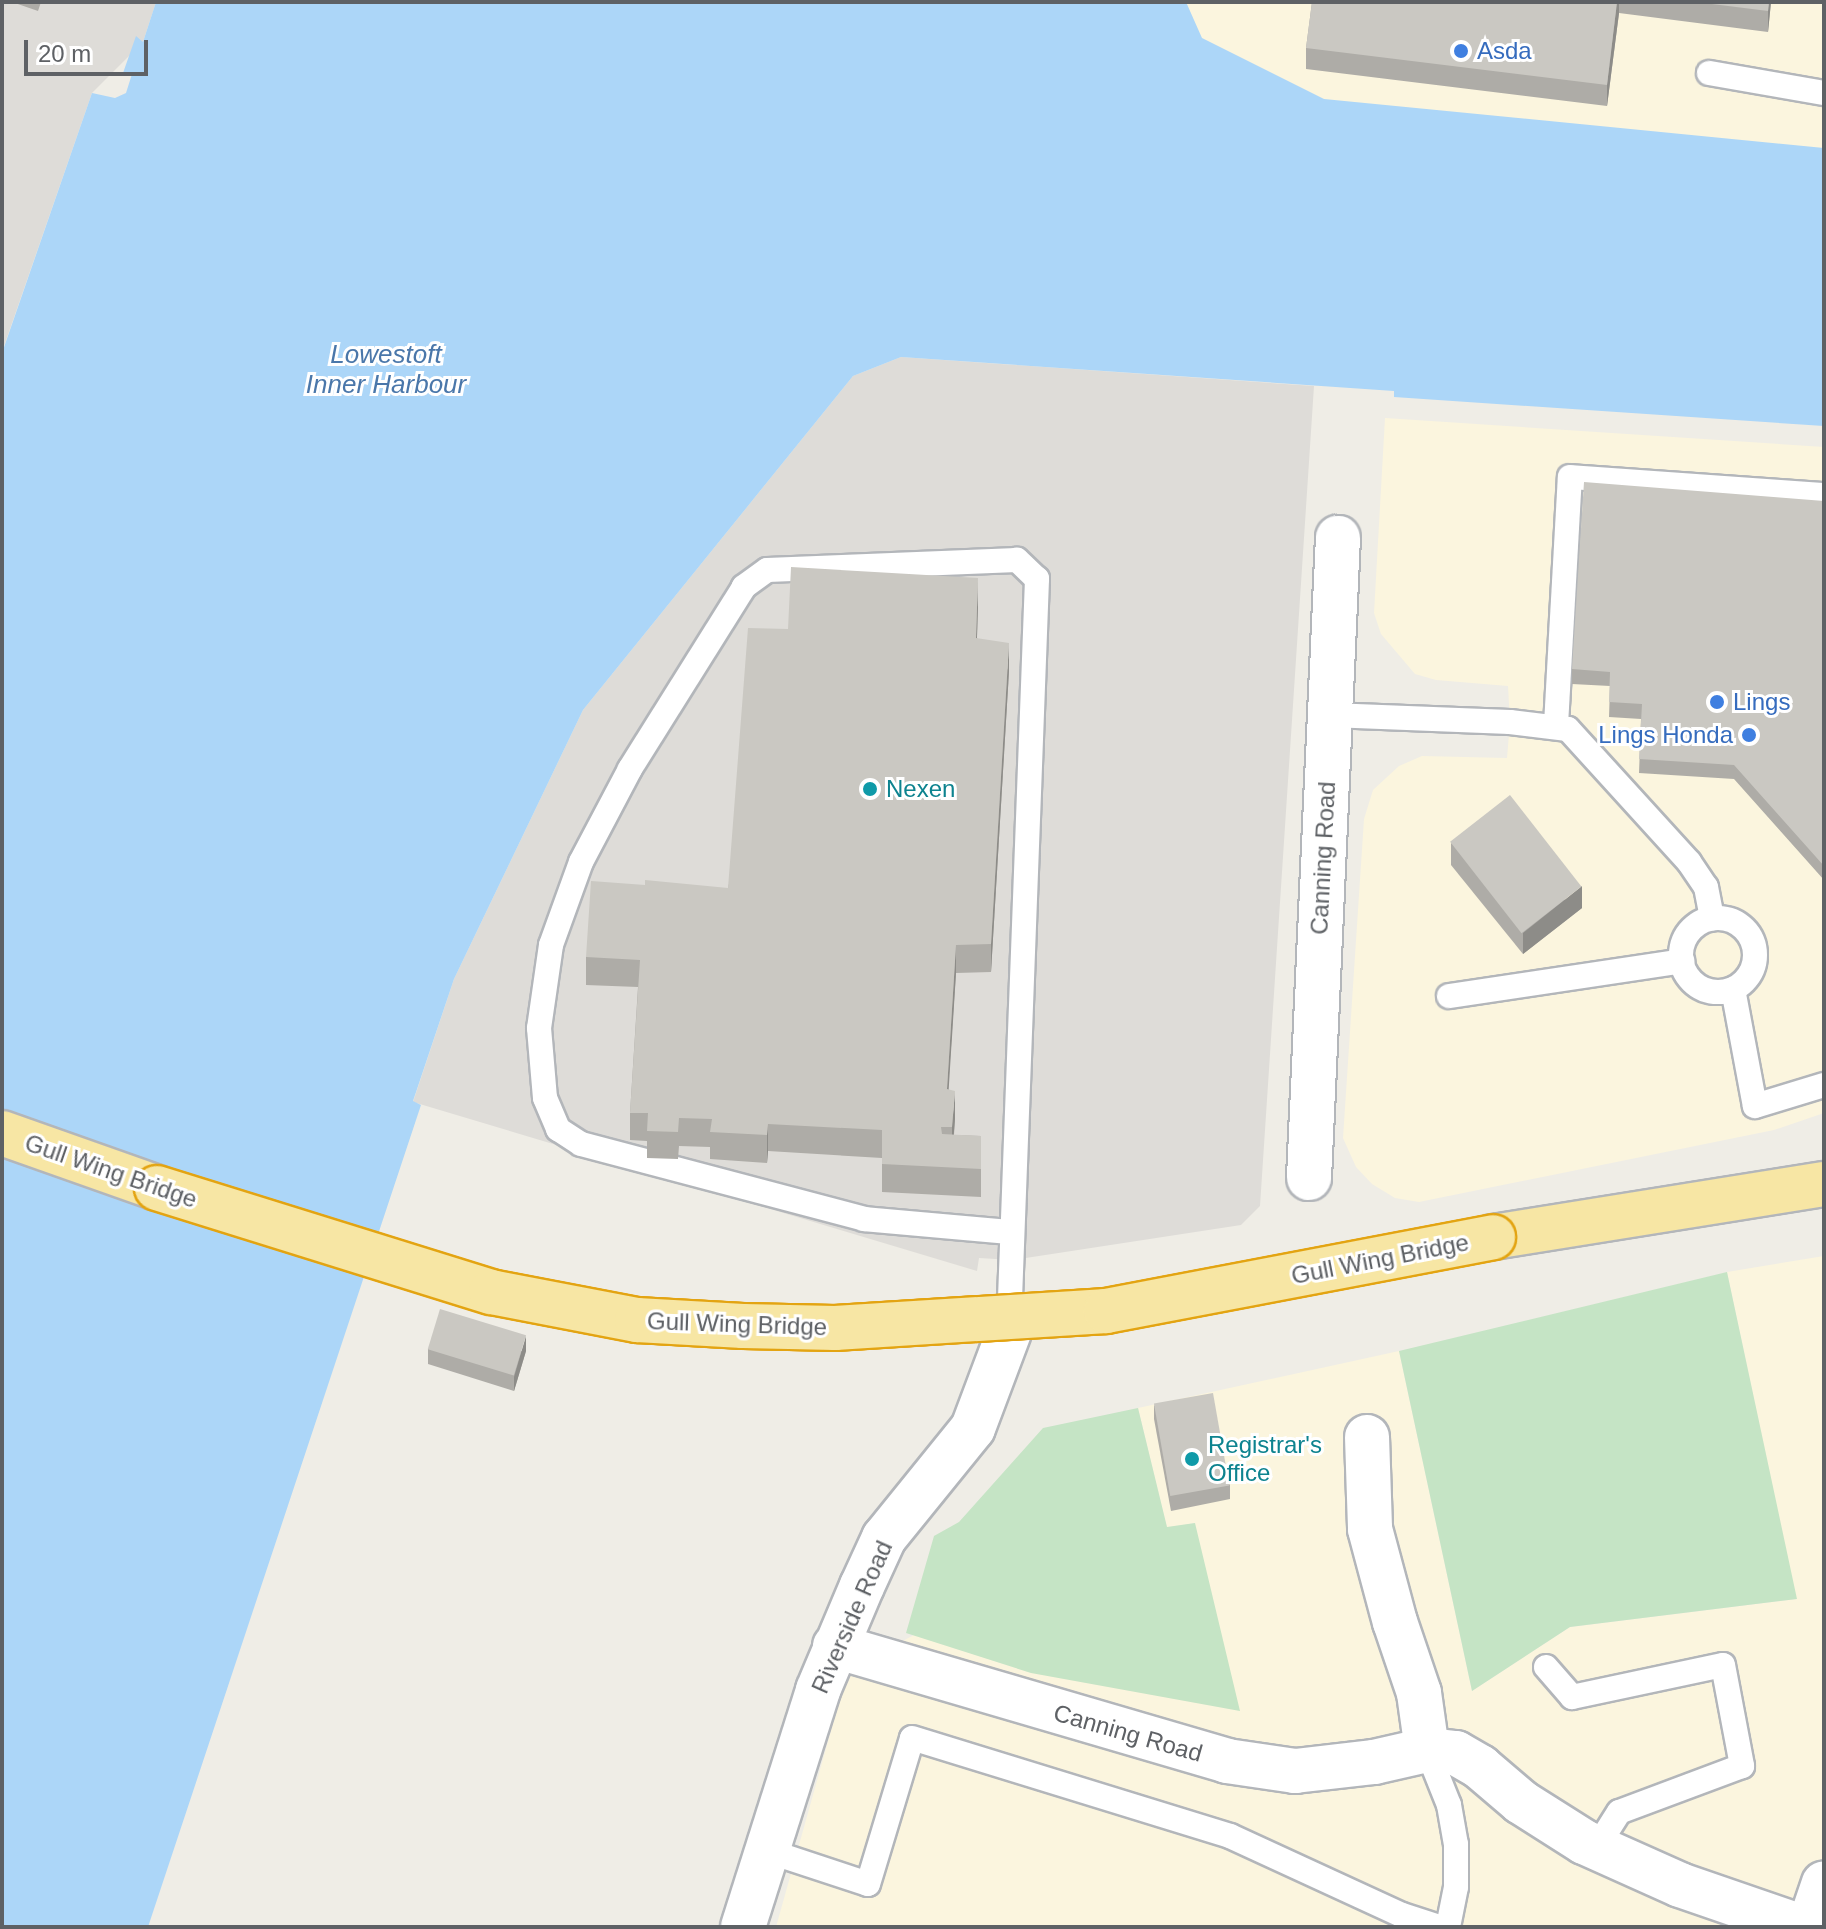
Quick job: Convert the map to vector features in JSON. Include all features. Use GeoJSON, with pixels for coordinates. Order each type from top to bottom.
{"type":"FeatureCollection","features":[{"type":"Feature","properties":{"kind":"highway","name":"Gull Wing Bridge"},"geometry":{"type":"LineString","coordinates":[[2,1133],[157,1188],[491,1292],[637,1320],[835,1328],[1106,1311],[1493,1237],[1824,1184]]}},
{"type":"Feature","properties":{"kind":"street","name":"Canning Road"},"geometry":{"type":"LineString","coordinates":[[1309,1178],[1338,538]]}},
{"type":"Feature","properties":{"kind":"street","name":"Riverside Road"},"geometry":{"type":"LineString","coordinates":[[743,1927],[835,1646],[884,1538],[973,1428],[1009,1332]]}},
{"type":"Feature","properties":{"kind":"street"},"geometry":{"type":"LineString","coordinates":[[1367,1437],[1370,1529],[1395,1622],[1419,1693],[1427,1750]]}},
{"type":"Feature","properties":{"kind":"street","name":"Canning Road"},"geometry":{"type":"LineString","coordinates":[[835,1646],[1227,1761],[1295,1771],[1374,1762],[1427,1750],[1456,1753],[1480,1767],[1521,1802],[1597,1847],[1680,1885],[1802,1927]]}},
{"type":"Feature","properties":{"kind":"street"},"geometry":{"type":"LineString","coordinates":[[1809,1927],[1824,1883]]}},
{"type":"Feature","properties":{"kind":"lane"},"geometry":{"type":"LineString","coordinates":[[1709,73],[1824,93]]}},
{"type":"Feature","properties":{"kind":"lane"},"geometry":{"type":"LineString","coordinates":[[1556,725],[1570,477],[1824,495]]}},
{"type":"Feature","properties":{"kind":"lane"},"geometry":{"type":"LineString","coordinates":[[1009,1332],[1037,579],[1017,560],[767,570],[744,587],[630,769],[581,862],[551,945],[539,1028],[545,1098],[558,1129],[581,1144],[864,1219],[1011,1232]]}},
{"type":"Feature","properties":{"kind":"lane"},"geometry":{"type":"LineString","coordinates":[[1330,715],[1556,725],[1568,729],[1689,862],[1706,887],[1712,918]]}},
{"type":"Feature","properties":{"kind":"lane"},"geometry":{"type":"LineString","coordinates":[[1712,918],[1730,919],[1742,925],[1750,935],[1755,951],[1749,975],[1733,989],[1721,992],[1696,985],[1687,975],[1682,961],[1686,936],[1695,926],[1712,918]]}},
{"type":"Feature","properties":{"kind":"lane"},"geometry":{"type":"LineString","coordinates":[[1449,996],[1682,961]]}},
{"type":"Feature","properties":{"kind":"lane"},"geometry":{"type":"LineString","coordinates":[[1733,989],[1755,1106],[1824,1085]]}},
{"type":"Feature","properties":{"kind":"lane"},"geometry":{"type":"LineString","coordinates":[[1546,1667],[1572,1697],[1723,1665],[1742,1766],[1619,1812],[1597,1847]]}},
{"type":"Feature","properties":{"kind":"lane"},"geometry":{"type":"LineString","coordinates":[[768,1851],[868,1884],[912,1738],[1230,1836],[1402,1915],[1438,1927]]}},
{"type":"Feature","properties":{"kind":"lane"},"geometry":{"type":"LineString","coordinates":[[1427,1750],[1449,1805],[1456,1844],[1456,1887],[1448,1927]]}},
{"type":"Feature","properties":{"kind":"shaded area"},"geometry":{"type":"Polygon","coordinates":[[[2,2],[156,2],[143,42],[92,93],[2,352],[2,2]]]}},
{"type":"Feature","properties":{"kind":"shaded area"},"geometry":{"type":"Polygon","coordinates":[[[1186,2],[1824,2],[1824,149],[1327,102],[1201,38],[1186,2]]]}},
{"type":"Feature","properties":{"kind":"shaded area"},"geometry":{"type":"Polygon","coordinates":[[[901,357],[1314,386],[1260,1206],[1241,1225],[1012,1260],[979,1258],[977,1271],[413,1102],[454,979],[583,710],[853,376],[901,357]]]}},
{"type":"Feature","properties":{"kind":"shaded area"},"geometry":{"type":"Polygon","coordinates":[[[1385,418],[1824,447],[1824,1113],[1774,1130],[1419,1202],[1395,1198],[1372,1184],[1356,1167],[1343,1138],[1364,819],[1373,790],[1399,766],[1422,756],[1507,758],[1510,722],[1508,686],[1436,680],[1415,674],[1381,634],[1374,613],[1385,418]]]}},
{"type":"Feature","properties":{"kind":"shaded area"},"geometry":{"type":"Polygon","coordinates":[[[1824,1256],[1824,1927],[776,1927],[848,1670],[914,1635],[1032,1673],[1195,1523],[1167,1528],[1138,1408],[1399,1351],[1472,1691],[1570,1627],[1796,1599],[1727,1272],[1824,1256]]]}},
{"type":"Feature","properties":{"kind":"green space"},"geometry":{"type":"Polygon","coordinates":[[[1727,1272],[1797,1599],[1570,1627],[1472,1691],[1399,1351],[1727,1272]]]}},
{"type":"Feature","properties":{"kind":"green space"},"geometry":{"type":"Polygon","coordinates":[[[1138,1408],[1167,1527],[1195,1523],[1240,1711],[1031,1673],[906,1633],[934,1536],[959,1522],[1043,1428],[1138,1408]]]}},
{"type":"Feature","properties":{"kind":"water","name":"Lowestoft Inner Harbour"},"geometry":{"type":"Polygon","coordinates":[[[156,2],[1186,2],[1202,38],[1324,99],[1824,148],[1824,426],[1394,397],[1394,391],[901,357],[853,376],[583,710],[454,979],[413,1101],[421,1105],[148,1927],[2,1927],[2,353],[92,93],[115,98],[126,93],[132,74],[123,73],[136,36],[143,42],[156,2]]]}},
{"type":"Feature","properties":{"kind":"building","name":"Asda"},"geometry":{"type":"Polygon","coordinates":[[[1312,2],[1617,2],[1607,85],[1306,48],[1312,2]]]}},
{"type":"Feature","properties":{"kind":"building"},"geometry":{"type":"Polygon","coordinates":[[[1696,2],[1769,2],[1768,11],[1696,2]]]}},
{"type":"Feature","properties":{"kind":"building","name":"Lings"},"geometry":{"type":"Polygon","coordinates":[[[1584,482],[1824,501],[1824,866],[1734,765],[1639,759],[1642,704],[1609,702],[1610,672],[1572,669],[1584,482]]]}},
{"type":"Feature","properties":{"kind":"building","name":"Nexen"},"geometry":{"type":"Polygon","coordinates":[[[791,567],[978,578],[976,638],[1009,643],[991,944],[956,945],[947,1089],[955,1091],[952,1127],[941,1127],[942,1134],[981,1136],[981,1169],[882,1164],[882,1130],[768,1124],[767,1135],[710,1132],[712,1119],[679,1118],[678,1132],[647,1131],[648,1113],[630,1113],[640,960],[586,957],[591,881],[645,885],[645,880],[728,888],[748,628],[788,629],[791,567]]]}},
{"type":"Feature","properties":{"kind":"building"},"geometry":{"type":"Polygon","coordinates":[[[1510,795],[1581,886],[1522,933],[1450,842],[1510,795]]]}},
{"type":"Feature","properties":{"kind":"building"},"geometry":{"type":"Polygon","coordinates":[[[440,1309],[526,1335],[514,1375],[428,1349],[440,1309]]]}},
{"type":"Feature","properties":{"kind":"building","name":"Registrar's Office"},"geometry":{"type":"Polygon","coordinates":[[[1213,1393],[1229,1486],[1170,1496],[1154,1403],[1213,1393]]]}},
{"type":"Feature","properties":{"kind":"place","name":"Asda"},"geometry":{"type":"Point","coordinates":[1461,51]}},
{"type":"Feature","properties":{"kind":"place","name":"Lings"},"geometry":{"type":"Point","coordinates":[1717,702]}},
{"type":"Feature","properties":{"kind":"place","name":"Lings Honda"},"geometry":{"type":"Point","coordinates":[1749,735]}},
{"type":"Feature","properties":{"kind":"place","name":"Nexen"},"geometry":{"type":"Point","coordinates":[870,789]}},
{"type":"Feature","properties":{"kind":"place","name":"Registrar's Office"},"geometry":{"type":"Point","coordinates":[1192,1459]}}]}
